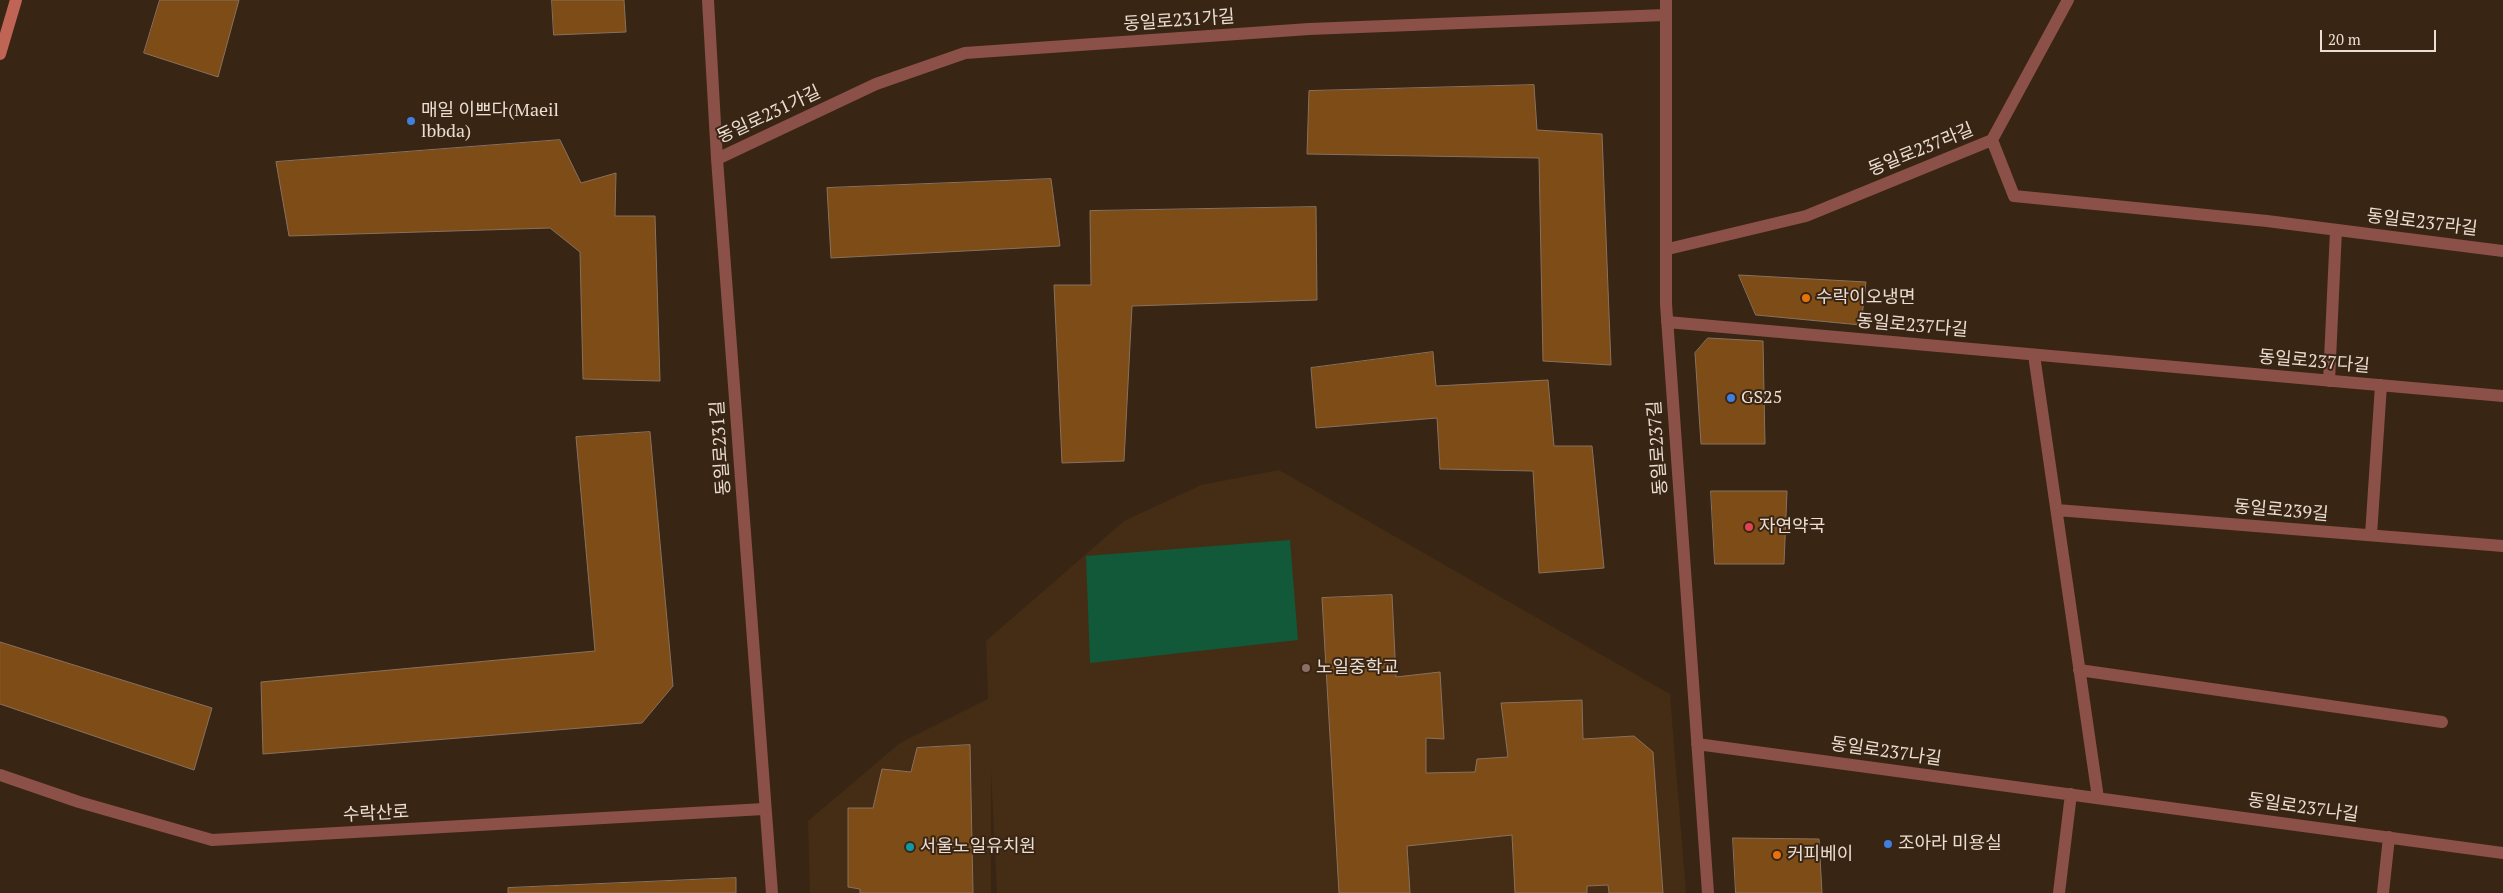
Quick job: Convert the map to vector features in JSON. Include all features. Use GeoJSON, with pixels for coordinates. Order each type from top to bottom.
{"type":"FeatureCollection","features":[{"type":"Feature","properties":{"kind":"street"},"geometry":{"type":"LineString","coordinates":[[0,54],[16,0]]}},
{"type":"Feature","properties":{"kind":"street","name":"동일로231길"},"geometry":{"type":"LineString","coordinates":[[708,0],[717,159],[764,810],[772,893]]}},
{"type":"Feature","properties":{"kind":"street","name":"동일로237길"},"geometry":{"type":"LineString","coordinates":[[1666,0],[1667,322],[1708,893]]}},
{"type":"Feature","properties":{"kind":"street"},"geometry":{"type":"LineString","coordinates":[[1992,140],[2068,0]]}},
{"type":"Feature","properties":{"kind":"street","name":"동일로231가길"},"geometry":{"type":"LineString","coordinates":[[717,159],[876,84],[964,53],[1309,29],[1665,15]]}},
{"type":"Feature","properties":{"kind":"street","name":"동일로237라길"},"geometry":{"type":"LineString","coordinates":[[1668,249],[1806,216],[1992,140],[2014,196],[2267,220],[2503,251]]}},
{"type":"Feature","properties":{"kind":"street"},"geometry":{"type":"LineString","coordinates":[[2329,380],[2336,230]]}},
{"type":"Feature","properties":{"kind":"street","name":"동일로237다길"},"geometry":{"type":"LineString","coordinates":[[1667,322],[2503,396]]}},
{"type":"Feature","properties":{"kind":"street"},"geometry":{"type":"LineString","coordinates":[[2034,355],[2098,798]]}},
{"type":"Feature","properties":{"kind":"street","name":"동일로237다길"},"geometry":{"type":"LineString","coordinates":[[2371,535],[2381,385]]}},
{"type":"Feature","properties":{"kind":"street","name":"동일로239길"},"geometry":{"type":"LineString","coordinates":[[2056,510],[2503,546]]}},
{"type":"Feature","properties":{"kind":"street"},"geometry":{"type":"LineString","coordinates":[[2079,670],[2442,722]]}},
{"type":"Feature","properties":{"kind":"street","name":"동일로237나길"},"geometry":{"type":"LineString","coordinates":[[1697,744],[2503,853]]}},
{"type":"Feature","properties":{"kind":"street","name":"수락산로"},"geometry":{"type":"LineString","coordinates":[[0,775],[79,802],[212,840],[764,810]]}},
{"type":"Feature","properties":{"kind":"street"},"geometry":{"type":"LineString","coordinates":[[2059,893],[2071,794]]}},
{"type":"Feature","properties":{"kind":"street"},"geometry":{"type":"LineString","coordinates":[[2383,893],[2389,837]]}},
{"type":"Feature","properties":{"kind":"shaded area","name":"노일중학교"},"geometry":{"type":"Polygon","coordinates":[[[1279,470],[1670,694],[1686,893],[997,893],[991,771],[991,893],[810,893],[808,821],[900,743],[988,699],[986,641],[1124,521],[1201,485],[1279,470]]]}},
{"type":"Feature","properties":{"kind":"green space"},"geometry":{"type":"Polygon","coordinates":[[[1290,540],[1298,640],[1090,663],[1086,556],[1290,540]]]}},
{"type":"Feature","properties":{"kind":"building"},"geometry":{"type":"Polygon","coordinates":[[[160,0],[239,0],[218,77],[144,53],[160,0]]]}},
{"type":"Feature","properties":{"kind":"building"},"geometry":{"type":"Polygon","coordinates":[[[552,0],[624,0],[626,32],[554,35],[552,0]]]}},
{"type":"Feature","properties":{"kind":"building"},"geometry":{"type":"Polygon","coordinates":[[[1534,85],[1537,130],[1602,134],[1611,365],[1543,361],[1539,158],[1307,154],[1309,91],[1534,85]]]}},
{"type":"Feature","properties":{"kind":"building"},"geometry":{"type":"Polygon","coordinates":[[[560,140],[581,183],[616,173],[615,216],[655,216],[660,381],[583,379],[580,252],[550,228],[289,236],[276,162],[560,140]]]}},
{"type":"Feature","properties":{"kind":"building"},"geometry":{"type":"Polygon","coordinates":[[[1051,179],[1060,246],[831,258],[827,188],[1051,179]]]}},
{"type":"Feature","properties":{"kind":"building"},"geometry":{"type":"Polygon","coordinates":[[[1316,207],[1317,300],[1132,306],[1124,461],[1062,463],[1054,285],[1091,285],[1090,211],[1316,207]]]}},
{"type":"Feature","properties":{"kind":"building","name":"수락이오냉면"},"geometry":{"type":"Polygon","coordinates":[[[1739,275],[1866,282],[1861,325],[1756,315],[1739,275]]]}},
{"type":"Feature","properties":{"kind":"building","name":"GS25"},"geometry":{"type":"Polygon","coordinates":[[[1708,338],[1763,341],[1765,444],[1701,444],[1695,353],[1708,338]]]}},
{"type":"Feature","properties":{"kind":"building"},"geometry":{"type":"Polygon","coordinates":[[[1433,352],[1436,386],[1548,380],[1554,446],[1592,446],[1604,568],[1539,573],[1533,471],[1440,469],[1437,418],[1316,428],[1311,368],[1433,352]]]}},
{"type":"Feature","properties":{"kind":"building"},"geometry":{"type":"Polygon","coordinates":[[[650,432],[673,686],[642,723],[263,754],[261,682],[595,651],[576,437],[650,432]]]}},
{"type":"Feature","properties":{"kind":"building","name":"자연약국"},"geometry":{"type":"Polygon","coordinates":[[[1711,491],[1787,491],[1784,564],[1715,564],[1711,491]]]}},
{"type":"Feature","properties":{"kind":"building"},"geometry":{"type":"Polygon","coordinates":[[[1392,595],[1396,677],[1440,672],[1444,739],[1426,738],[1426,773],[1475,772],[1477,759],[1508,757],[1501,703],[1582,700],[1583,739],[1634,736],[1653,752],[1663,893],[1609,893],[1608,885],[1587,886],[1587,893],[1515,893],[1512,835],[1407,846],[1410,893],[1339,893],[1322,598],[1392,595]]]}},
{"type":"Feature","properties":{"kind":"building"},"geometry":{"type":"Polygon","coordinates":[[[0,642],[212,708],[194,770],[0,704],[0,642]]]}},
{"type":"Feature","properties":{"kind":"building","name":"서울노일유치원"},"geometry":{"type":"Polygon","coordinates":[[[970,745],[973,893],[860,893],[860,889],[848,887],[848,808],[873,808],[882,769],[911,772],[917,748],[970,745]]]}},
{"type":"Feature","properties":{"kind":"building","name":"커피베이"},"geometry":{"type":"Polygon","coordinates":[[[1733,838],[1819,839],[1822,893],[1736,893],[1733,838]]]}},
{"type":"Feature","properties":{"kind":"building"},"geometry":{"type":"Polygon","coordinates":[[[736,878],[736,893],[508,893],[508,888],[736,878]]]}},
{"type":"Feature","properties":{"kind":"place","name":"매일 이쁘다(Maeil lbbda)"},"geometry":{"type":"Point","coordinates":[411,121]}},
{"type":"Feature","properties":{"kind":"place","name":"수락이오냉면"},"geometry":{"type":"Point","coordinates":[1806,298]}},
{"type":"Feature","properties":{"kind":"place","name":"GS25"},"geometry":{"type":"Point","coordinates":[1731,398]}},
{"type":"Feature","properties":{"kind":"place","name":"자연약국"},"geometry":{"type":"Point","coordinates":[1749,527]}},
{"type":"Feature","properties":{"kind":"place","name":"노일중학교"},"geometry":{"type":"Point","coordinates":[1306,668]}},
{"type":"Feature","properties":{"kind":"place","name":"조아라 미용실"},"geometry":{"type":"Point","coordinates":[1888,844]}},
{"type":"Feature","properties":{"kind":"place","name":"서울노일유치원"},"geometry":{"type":"Point","coordinates":[910,847]}},
{"type":"Feature","properties":{"kind":"place","name":"커피베이"},"geometry":{"type":"Point","coordinates":[1777,855]}}]}
